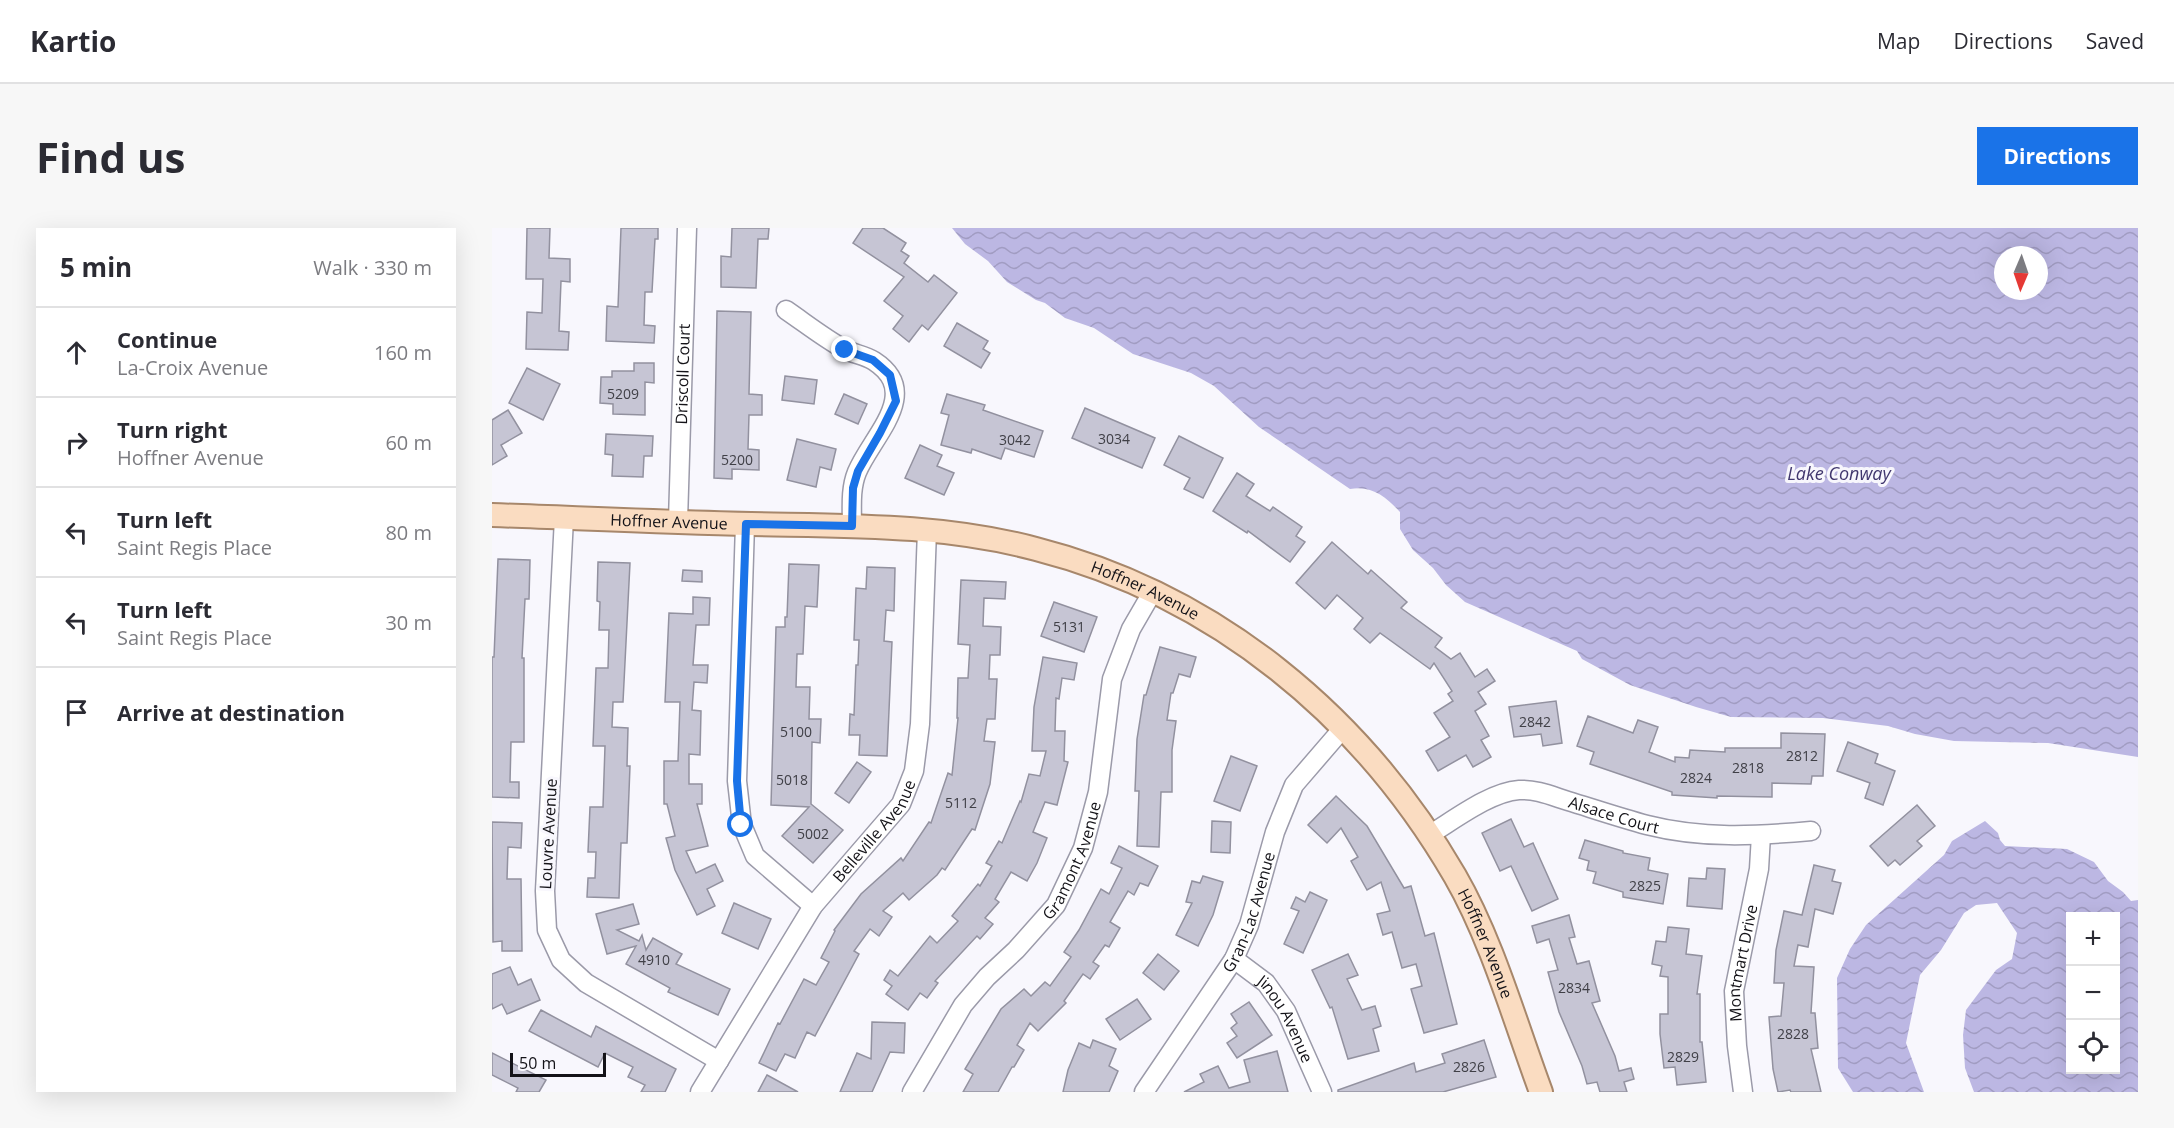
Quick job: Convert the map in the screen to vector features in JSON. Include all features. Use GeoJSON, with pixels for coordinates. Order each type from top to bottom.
{"type":"FeatureCollection","features":[{"type":"Feature","properties":{"kind":"main road","name":"Hoffner Avenue"},"geometry":{"type":"LineString","coordinates":[[492,516],[678,520],[927,530],[1036,548],[1093,566],[1153,591],[1197,615],[1255,651],[1292,680],[1344,728],[1375,763],[1429,835],[1456,878],[1476,918],[1541,1092]]}},
{"type":"Feature","properties":{"kind":"street","name":"Driscoll Court"},"geometry":{"type":"LineString","coordinates":[[678,520],[687,228]]}},
{"type":"Feature","properties":{"kind":"street"},"geometry":{"type":"LineString","coordinates":[[786,310],[845,350],[873,360],[890,375],[896,401],[858,471],[853,488],[852,526]]}},
{"type":"Feature","properties":{"kind":"street","name":"Louvre Avenue"},"geometry":{"type":"LineString","coordinates":[[564,518],[545,891],[547,930],[561,960],[586,983],[718,1061]]}},
{"type":"Feature","properties":{"kind":"street"},"geometry":{"type":"LineString","coordinates":[[746,524],[737,781],[741,825],[755,856],[813,906]]}},
{"type":"Feature","properties":{"kind":"street","name":"Belleville Avenue"},"geometry":{"type":"LineString","coordinates":[[700,1092],[813,906],[901,804],[914,771],[920,724],[927,530]]}},
{"type":"Feature","properties":{"kind":"street","name":"Gramont Avenue"},"geometry":{"type":"LineString","coordinates":[[912,1092],[963,1005],[1056,905],[1083,848],[1098,792],[1112,679],[1131,629],[1153,591]]}},
{"type":"Feature","properties":{"kind":"street","name":"Gran-Lac Avenue"},"geometry":{"type":"LineString","coordinates":[[1144,1092],[1234,959],[1249,925],[1275,832],[1294,785],[1344,728]]}},
{"type":"Feature","properties":{"kind":"street","name":"Alsace Court"},"geometry":{"type":"LineString","coordinates":[[1429,835],[1494,796],[1518,790],[1538,792],[1648,825],[1686,832],[1724,836],[1811,831]]}},
{"type":"Feature","properties":{"kind":"street","name":"Montmart Drive"},"geometry":{"type":"LineString","coordinates":[[1743,1092],[1737,1046],[1734,991],[1757,879],[1761,835]]}},
{"type":"Feature","properties":{"kind":"street","name":"Jinou Avenue"},"geometry":{"type":"LineString","coordinates":[[1234,959],[1266,982],[1286,1011],[1322,1092]]}},
{"type":"Feature","properties":{"kind":"water","name":"Lake Conway"},"geometry":{"type":"Polygon","coordinates":[[[952,228],[2138,228],[2138,757],[2048,743],[1954,741],[1915,734],[1888,726],[1823,718],[1731,717],[1630,685],[1582,659],[1577,651],[1465,602],[1413,550],[1400,529],[1400,512],[1384,497],[1365,489],[1350,489],[1259,427],[1214,386],[1191,373],[1133,354],[1094,328],[1065,318],[1045,303],[1007,282],[988,261],[965,244],[952,228]]]}},
{"type":"Feature","properties":{"kind":"water"},"geometry":{"type":"Polygon","coordinates":[[[1985,821],[1998,833],[2005,846],[2067,849],[2094,862],[2108,881],[2131,901],[2138,900],[2138,1092],[1974,1092],[1965,1068],[1963,1035],[1966,1010],[1996,970],[2012,959],[2017,933],[1997,903],[1976,905],[1964,913],[1941,950],[1920,975],[1906,1043],[1924,1092],[1853,1092],[1838,1068],[1837,978],[1850,949],[1866,925],[1944,855],[1952,841],[1985,821]]]}},
{"type":"Feature","properties":{"kind":"building"},"geometry":{"type":"Polygon","coordinates":[[[527,228],[550,228],[549,258],[570,259],[570,282],[561,281],[559,331],[569,332],[568,350],[526,349],[527,312],[542,313],[543,279],[526,279],[527,228]]]}},
{"type":"Feature","properties":{"kind":"building"},"geometry":{"type":"Polygon","coordinates":[[[621,228],[658,228],[658,239],[655,239],[652,292],[645,292],[644,325],[655,326],[654,343],[606,341],[607,306],[618,307],[621,228]]]}},
{"type":"Feature","properties":{"kind":"building"},"geometry":{"type":"Polygon","coordinates":[[[732,228],[769,228],[768,239],[758,239],[756,288],[721,287],[721,256],[731,257],[732,228]]]}},
{"type":"Feature","properties":{"kind":"building"},"geometry":{"type":"Polygon","coordinates":[[[863,228],[883,228],[906,243],[901,251],[909,256],[904,263],[928,282],[934,275],[957,293],[928,330],[922,325],[909,342],[893,329],[903,316],[884,301],[904,277],[853,243],[863,228]]]}},
{"type":"Feature","properties":{"kind":"building"},"geometry":{"type":"Polygon","coordinates":[[[717,311],[751,312],[749,394],[762,395],[762,415],[749,415],[748,449],[759,450],[759,470],[732,469],[732,479],[714,478],[717,311]]]}},
{"type":"Feature","properties":{"kind":"building"},"geometry":{"type":"Polygon","coordinates":[[[957,323],[988,341],[983,349],[990,353],[981,368],[944,346],[957,323]]]}},
{"type":"Feature","properties":{"kind":"building"},"geometry":{"type":"Polygon","coordinates":[[[634,363],[654,363],[654,383],[645,382],[645,415],[613,414],[613,404],[600,403],[601,377],[612,377],[612,371],[634,371],[634,363]]]}},
{"type":"Feature","properties":{"kind":"building"},"geometry":{"type":"Polygon","coordinates":[[[527,368],[560,384],[543,420],[509,403],[527,368]]]}},
{"type":"Feature","properties":{"kind":"building"},"geometry":{"type":"Polygon","coordinates":[[[785,376],[817,380],[814,404],[782,400],[785,376]]]}},
{"type":"Feature","properties":{"kind":"building"},"geometry":{"type":"Polygon","coordinates":[[[844,394],[867,404],[858,424],[835,414],[844,394]]]}},
{"type":"Feature","properties":{"kind":"building"},"geometry":{"type":"Polygon","coordinates":[[[947,394],[985,405],[983,410],[1043,431],[1034,457],[1005,448],[1001,459],[972,449],[971,453],[941,445],[949,415],[941,413],[947,394]]]}},
{"type":"Feature","properties":{"kind":"building"},"geometry":{"type":"Polygon","coordinates":[[[1085,408],[1155,438],[1142,468],[1072,438],[1085,408]]]}},
{"type":"Feature","properties":{"kind":"building"},"geometry":{"type":"Polygon","coordinates":[[[508,410],[522,433],[501,445],[507,456],[492,465],[492,420],[508,410]]]}},
{"type":"Feature","properties":{"kind":"building"},"geometry":{"type":"Polygon","coordinates":[[[606,434],[653,436],[652,456],[644,456],[643,477],[612,476],[613,455],[605,454],[606,434]]]}},
{"type":"Feature","properties":{"kind":"building"},"geometry":{"type":"Polygon","coordinates":[[[1179,436],[1223,458],[1203,498],[1184,489],[1190,478],[1164,465],[1179,436]]]}},
{"type":"Feature","properties":{"kind":"building"},"geometry":{"type":"Polygon","coordinates":[[[797,439],[836,449],[831,470],[820,467],[816,487],[787,480],[797,439]]]}},
{"type":"Feature","properties":{"kind":"building"},"geometry":{"type":"Polygon","coordinates":[[[920,445],[942,455],[937,466],[954,473],[944,495],[905,478],[920,445]]]}},
{"type":"Feature","properties":{"kind":"building"},"geometry":{"type":"Polygon","coordinates":[[[1237,473],[1254,484],[1246,496],[1270,511],[1273,507],[1302,527],[1296,536],[1305,542],[1290,562],[1248,531],[1247,533],[1213,511],[1237,473]]]}},
{"type":"Feature","properties":{"kind":"building"},"geometry":{"type":"Polygon","coordinates":[[[1332,542],[1368,574],[1371,570],[1407,602],[1401,608],[1442,638],[1435,647],[1451,659],[1460,653],[1475,677],[1487,669],[1495,681],[1478,692],[1486,704],[1475,711],[1489,736],[1481,740],[1491,757],[1473,767],[1466,755],[1438,771],[1426,751],[1450,737],[1434,713],[1453,701],[1448,694],[1452,691],[1434,663],[1430,669],[1380,633],[1370,643],[1354,629],[1363,618],[1337,595],[1325,609],[1296,583],[1332,542]]]}},
{"type":"Feature","properties":{"kind":"building"},"geometry":{"type":"Polygon","coordinates":[[[498,559],[530,560],[529,599],[525,599],[522,658],[524,658],[524,742],[511,742],[510,782],[519,782],[519,798],[492,797],[492,657],[494,657],[498,559]]]}},
{"type":"Feature","properties":{"kind":"building"},"geometry":{"type":"Polygon","coordinates":[[[598,562],[630,563],[623,702],[613,702],[612,727],[628,728],[627,766],[630,766],[627,843],[621,843],[619,898],[587,897],[588,878],[595,878],[596,852],[588,852],[590,807],[603,807],[605,746],[593,746],[596,668],[608,668],[609,630],[599,630],[598,562]]]}},
{"type":"Feature","properties":{"kind":"building"},"geometry":{"type":"Polygon","coordinates":[[[789,564],[819,565],[817,607],[805,606],[803,654],[797,654],[796,687],[810,687],[809,719],[821,719],[820,743],[812,742],[811,804],[843,830],[813,863],[782,836],[809,807],[771,805],[776,627],[785,627],[789,564]]]}},
{"type":"Feature","properties":{"kind":"building"},"geometry":{"type":"Polygon","coordinates":[[[867,567],[895,568],[894,611],[886,610],[884,641],[892,642],[887,756],[859,755],[860,735],[849,735],[850,714],[854,715],[856,665],[858,665],[859,640],[854,640],[856,588],[866,589],[867,567]]]}},
{"type":"Feature","properties":{"kind":"building"},"geometry":{"type":"Polygon","coordinates":[[[683,570],[702,571],[702,582],[682,581],[683,570]]]}},
{"type":"Feature","properties":{"kind":"building"},"geometry":{"type":"Polygon","coordinates":[[[961,580],[1006,582],[1005,599],[984,598],[983,626],[1001,627],[1000,655],[990,655],[989,679],[997,679],[995,719],[987,719],[984,741],[995,742],[990,784],[975,830],[972,829],[945,870],[942,868],[909,900],[903,893],[883,911],[892,917],[879,936],[870,929],[854,951],[859,954],[815,1036],[807,1032],[795,1058],[785,1054],[776,1071],[759,1063],[778,1023],[780,1024],[804,979],[816,985],[829,962],[821,958],[834,930],[861,894],[901,858],[903,861],[929,822],[931,823],[948,773],[952,775],[958,718],[958,678],[968,678],[970,645],[958,644],[961,580]]]}},
{"type":"Feature","properties":{"kind":"building"},"geometry":{"type":"Polygon","coordinates":[[[693,597],[710,598],[709,625],[696,625],[693,665],[708,665],[707,683],[694,682],[692,710],[701,711],[700,755],[689,754],[689,784],[702,784],[702,804],[697,804],[708,846],[686,851],[696,873],[715,864],[723,881],[707,889],[715,906],[697,915],[675,870],[666,838],[675,836],[667,804],[664,804],[664,761],[678,761],[680,702],[665,702],[669,613],[693,614],[693,597]]]}},
{"type":"Feature","properties":{"kind":"building"},"geometry":{"type":"Polygon","coordinates":[[[1054,602],[1097,617],[1084,652],[1041,636],[1054,602]]]}},
{"type":"Feature","properties":{"kind":"building"},"geometry":{"type":"Polygon","coordinates":[[[1160,647],[1196,657],[1190,677],[1179,674],[1173,693],[1171,693],[1167,720],[1176,721],[1172,750],[1172,792],[1161,792],[1159,847],[1137,846],[1139,791],[1135,791],[1137,739],[1144,695],[1146,695],[1160,647]]]}},
{"type":"Feature","properties":{"kind":"building"},"geometry":{"type":"Polygon","coordinates":[[[1043,657],[1077,663],[1074,680],[1062,678],[1059,699],[1056,698],[1055,731],[1065,731],[1064,761],[1068,762],[1057,805],[1045,802],[1033,832],[1047,838],[1027,881],[1011,872],[995,899],[999,902],[985,918],[993,924],[980,939],[977,936],[935,981],[938,983],[927,998],[920,993],[908,1010],[886,994],[892,986],[884,980],[890,970],[898,976],[930,936],[937,943],[958,921],[952,916],[978,884],[980,886],[992,866],[986,863],[999,841],[1002,843],[1021,802],[1029,774],[1040,776],[1046,751],[1032,751],[1034,707],[1043,657]]]}},
{"type":"Feature","properties":{"kind":"building"},"geometry":{"type":"Polygon","coordinates":[[[1556,701],[1562,743],[1543,746],[1541,734],[1514,737],[1509,707],[1556,701]]]}},
{"type":"Feature","properties":{"kind":"building"},"geometry":{"type":"Polygon","coordinates":[[[1588,716],[1633,733],[1638,720],[1658,727],[1649,752],[1675,762],[1675,757],[1689,758],[1690,750],[1725,752],[1725,748],[1781,748],[1781,733],[1825,734],[1823,776],[1812,776],[1811,784],[1772,783],[1772,797],[1717,796],[1717,798],[1672,795],[1672,792],[1590,764],[1594,752],[1577,746],[1588,716]]]}},
{"type":"Feature","properties":{"kind":"building"},"geometry":{"type":"Polygon","coordinates":[[[1848,742],[1878,754],[1875,763],[1895,771],[1883,805],[1865,798],[1870,783],[1837,771],[1848,742]]]}},
{"type":"Feature","properties":{"kind":"building"},"geometry":{"type":"Polygon","coordinates":[[[1231,756],[1257,766],[1240,811],[1214,801],[1231,756]]]}},
{"type":"Feature","properties":{"kind":"building"},"geometry":{"type":"Polygon","coordinates":[[[857,762],[871,772],[849,803],[835,793],[857,762]]]}},
{"type":"Feature","properties":{"kind":"building"},"geometry":{"type":"Polygon","coordinates":[[[1336,796],[1367,826],[1404,888],[1411,886],[1425,936],[1434,933],[1457,1024],[1424,1033],[1411,989],[1422,986],[1416,964],[1402,968],[1392,932],[1383,935],[1377,914],[1390,911],[1381,882],[1367,890],[1351,861],[1358,857],[1341,828],[1327,843],[1308,825],[1336,796]]]}},
{"type":"Feature","properties":{"kind":"building"},"geometry":{"type":"Polygon","coordinates":[[[1917,805],[1935,826],[1917,841],[1922,846],[1900,865],[1895,860],[1888,866],[1870,846],[1917,805]]]}},
{"type":"Feature","properties":{"kind":"building"},"geometry":{"type":"Polygon","coordinates":[[[1511,819],[1524,847],[1533,843],[1558,899],[1532,911],[1511,866],[1500,871],[1482,833],[1511,819]]]}},
{"type":"Feature","properties":{"kind":"building"},"geometry":{"type":"Polygon","coordinates":[[[1212,821],[1231,822],[1230,853],[1211,852],[1212,821]]]}},
{"type":"Feature","properties":{"kind":"building"},"geometry":{"type":"Polygon","coordinates":[[[492,822],[522,823],[521,848],[508,847],[507,879],[521,879],[522,951],[502,951],[502,941],[493,942],[492,822]]]}},
{"type":"Feature","properties":{"kind":"building"},"geometry":{"type":"Polygon","coordinates":[[[1585,840],[1623,851],[1623,853],[1650,858],[1648,870],[1668,874],[1663,904],[1623,897],[1623,892],[1593,883],[1596,872],[1587,870],[1589,861],[1579,858],[1585,840]]]}},
{"type":"Feature","properties":{"kind":"building"},"geometry":{"type":"Polygon","coordinates":[[[1119,846],[1158,866],[1148,886],[1140,883],[1134,895],[1128,891],[1110,922],[1120,928],[1109,947],[1105,945],[1093,962],[1099,966],[1090,979],[1083,974],[1064,1001],[1066,1003],[1038,1031],[1030,1023],[1017,1045],[1024,1050],[998,1092],[963,1092],[973,1074],[965,1069],[1001,1009],[1024,989],[1031,996],[1045,982],[1050,986],[1071,957],[1064,952],[1101,889],[1109,894],[1122,868],[1111,863],[1119,846]]]}},
{"type":"Feature","properties":{"kind":"building"},"geometry":{"type":"Polygon","coordinates":[[[1814,865],[1835,870],[1832,881],[1841,883],[1833,914],[1815,909],[1808,947],[1798,945],[1794,966],[1814,967],[1811,1013],[1815,1013],[1818,1048],[1811,1049],[1821,1092],[1791,1092],[1790,1090],[1778,1092],[1773,1069],[1769,1017],[1781,1016],[1784,983],[1774,983],[1776,950],[1784,911],[1802,915],[1814,865]]]}},
{"type":"Feature","properties":{"kind":"building"},"geometry":{"type":"Polygon","coordinates":[[[1707,868],[1725,869],[1722,909],[1687,906],[1689,878],[1706,879],[1707,868]]]}},
{"type":"Feature","properties":{"kind":"building"},"geometry":{"type":"Polygon","coordinates":[[[1203,876],[1223,882],[1213,915],[1198,946],[1176,935],[1192,903],[1186,902],[1192,881],[1200,883],[1203,876]]]}},
{"type":"Feature","properties":{"kind":"building"},"geometry":{"type":"Polygon","coordinates":[[[1310,892],[1327,900],[1303,953],[1284,944],[1299,911],[1291,908],[1296,897],[1305,902],[1310,892]]]}},
{"type":"Feature","properties":{"kind":"building"},"geometry":{"type":"Polygon","coordinates":[[[734,903],[771,919],[758,949],[722,933],[734,903]]]}},
{"type":"Feature","properties":{"kind":"building"},"geometry":{"type":"Polygon","coordinates":[[[633,904],[639,924],[617,930],[639,941],[642,935],[646,950],[653,938],[682,954],[676,964],[730,989],[718,1015],[668,992],[670,988],[626,964],[636,946],[607,954],[596,914],[633,904]]]}},
{"type":"Feature","properties":{"kind":"building"},"geometry":{"type":"Polygon","coordinates":[[[1569,915],[1575,937],[1569,938],[1577,964],[1589,961],[1600,1001],[1592,1003],[1615,1056],[1619,1071],[1631,1068],[1634,1079],[1624,1082],[1627,1092],[1600,1092],[1597,1082],[1587,1084],[1582,1066],[1559,1012],[1548,972],[1558,970],[1549,939],[1537,943],[1532,926],[1569,915]]]}},
{"type":"Feature","properties":{"kind":"building"},"geometry":{"type":"Polygon","coordinates":[[[1668,927],[1689,929],[1686,954],[1702,956],[1697,994],[1700,994],[1700,1042],[1702,1042],[1706,1082],[1677,1085],[1675,1067],[1664,1068],[1660,1014],[1668,1014],[1668,977],[1660,976],[1662,966],[1652,964],[1656,941],[1666,942],[1668,927]]]}},
{"type":"Feature","properties":{"kind":"building"},"geometry":{"type":"Polygon","coordinates":[[[1158,954],[1179,971],[1164,990],[1143,973],[1158,954]]]}},
{"type":"Feature","properties":{"kind":"building"},"geometry":{"type":"Polygon","coordinates":[[[1348,954],[1358,975],[1347,979],[1362,1010],[1375,1006],[1381,1026],[1373,1029],[1379,1051],[1348,1059],[1332,1007],[1330,1008],[1312,970],[1348,954]]]}},
{"type":"Feature","properties":{"kind":"building"},"geometry":{"type":"Polygon","coordinates":[[[510,967],[518,985],[531,979],[540,1000],[507,1014],[502,1004],[492,1009],[492,974],[510,967]]]}},
{"type":"Feature","properties":{"kind":"building"},"geometry":{"type":"Polygon","coordinates":[[[1137,999],[1151,1019],[1120,1040],[1106,1019],[1137,999]]]}},
{"type":"Feature","properties":{"kind":"building"},"geometry":{"type":"Polygon","coordinates":[[[1249,1002],[1272,1035],[1237,1058],[1227,1043],[1237,1036],[1231,1028],[1237,1023],[1231,1014],[1249,1002]]]}},
{"type":"Feature","properties":{"kind":"building"},"geometry":{"type":"Polygon","coordinates":[[[541,1010],[591,1037],[596,1026],[676,1069],[665,1092],[641,1092],[645,1085],[628,1077],[633,1067],[605,1053],[598,1067],[529,1031],[541,1010]]]}},
{"type":"Feature","properties":{"kind":"building"},"geometry":{"type":"Polygon","coordinates":[[[872,1022],[905,1023],[904,1053],[890,1052],[872,1092],[840,1092],[857,1053],[871,1059],[872,1022]]]}},
{"type":"Feature","properties":{"kind":"building"},"geometry":{"type":"Polygon","coordinates":[[[1093,1040],[1116,1049],[1109,1066],[1118,1071],[1109,1092],[1063,1092],[1068,1070],[1079,1043],[1090,1048],[1093,1040]]]}},
{"type":"Feature","properties":{"kind":"building"},"geometry":{"type":"Polygon","coordinates":[[[1484,1040],[1496,1077],[1443,1092],[1338,1092],[1338,1090],[1414,1063],[1416,1072],[1445,1063],[1442,1054],[1484,1040]]]}},
{"type":"Feature","properties":{"kind":"building"},"geometry":{"type":"Polygon","coordinates":[[[1277,1051],[1288,1092],[1184,1092],[1204,1082],[1200,1074],[1218,1066],[1229,1088],[1250,1082],[1244,1060],[1277,1051]]]}},
{"type":"Feature","properties":{"kind":"building"},"geometry":{"type":"Polygon","coordinates":[[[492,1053],[546,1080],[539,1092],[516,1092],[518,1088],[492,1075],[492,1053]]]}},
{"type":"Feature","properties":{"kind":"building"},"geometry":{"type":"Polygon","coordinates":[[[767,1075],[798,1092],[758,1092],[767,1075]]]}},
{"type":"Feature","properties":{"kind":"route"},"geometry":{"type":"LineString","coordinates":[[741,825],[737,781],[746,524],[852,526],[853,488],[858,471],[896,401],[890,375],[873,360],[845,350]]}}]}
